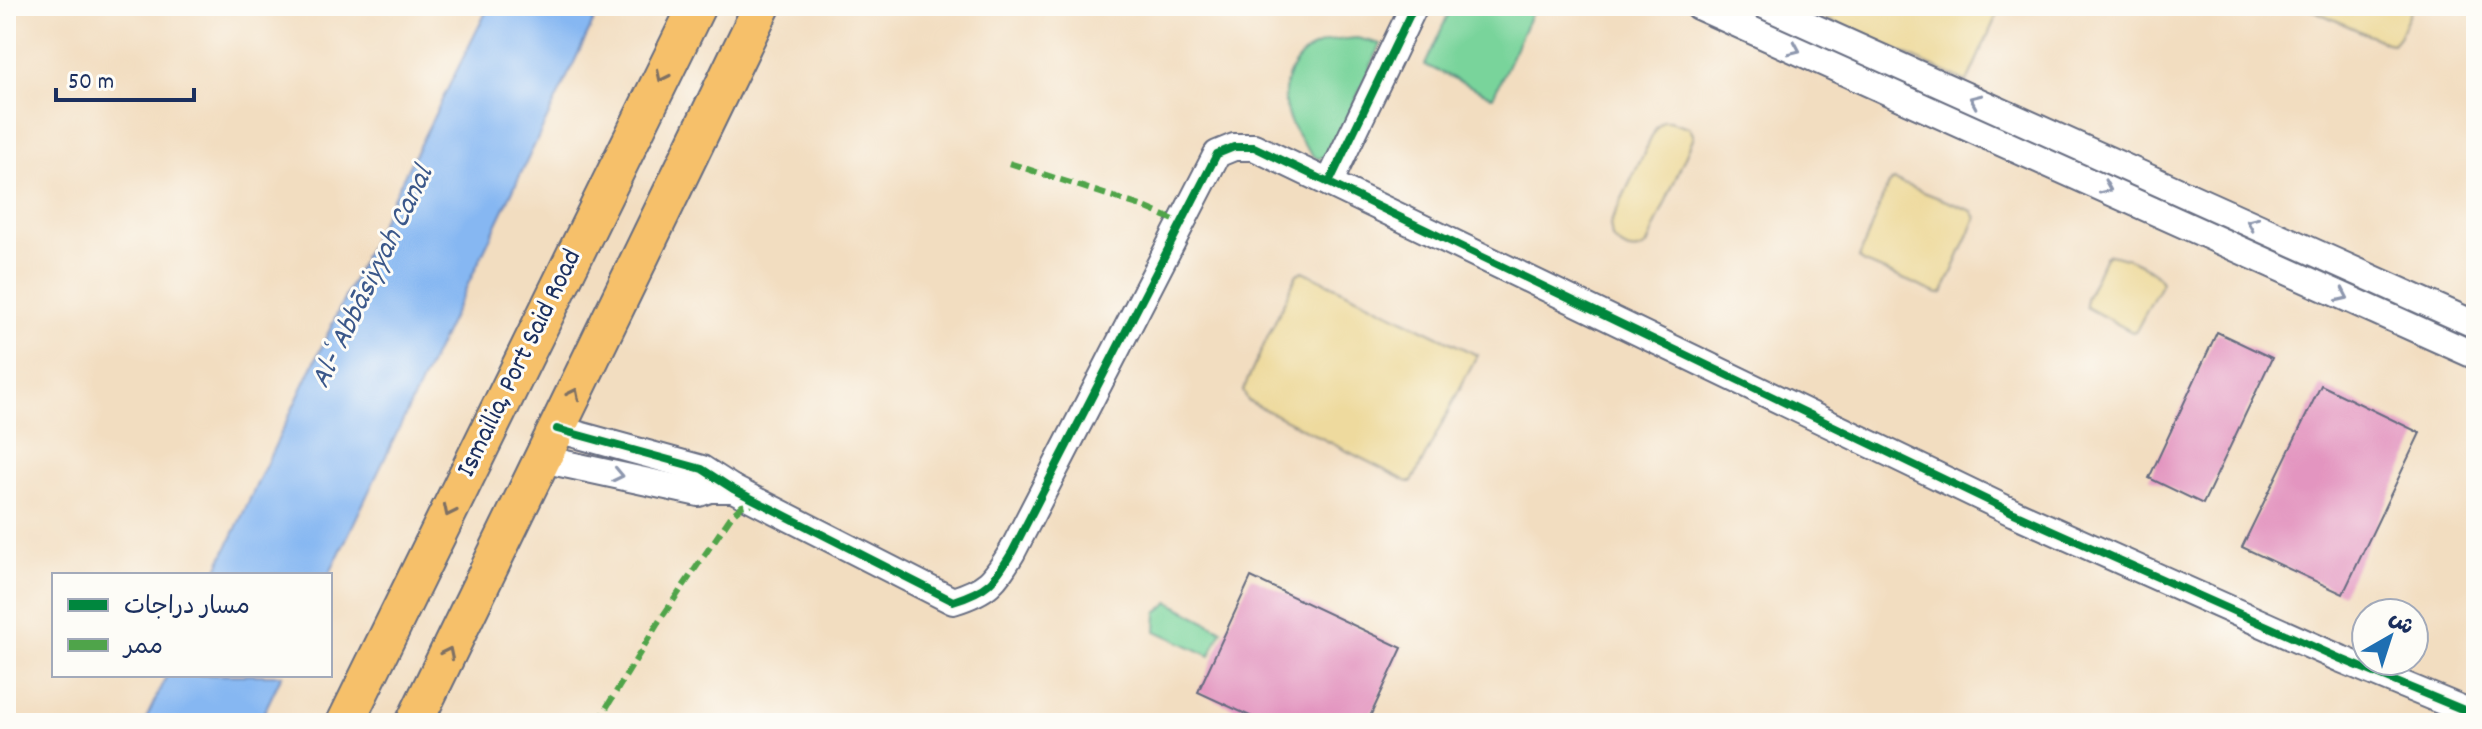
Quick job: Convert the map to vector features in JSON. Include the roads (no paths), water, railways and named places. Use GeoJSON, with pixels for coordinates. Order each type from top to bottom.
{"type":"FeatureCollection","features":[{"type":"Feature","properties":{"kind":"highway","name":"Ismailia, Port Said Road"},"geometry":{"type":"LineString","coordinates":[[345,723],[697,6]]}},
{"type":"Feature","properties":{"kind":"highway"},"geometry":{"type":"LineString","coordinates":[[414,723],[762,6]]}},
{"type":"Feature","properties":{"kind":"street"},"geometry":{"type":"LineString","coordinates":[[1329,183],[1414,6]]}},
{"type":"Feature","properties":{"kind":"street"},"geometry":{"type":"LineString","coordinates":[[1698,6],[1760,14],[2211,204],[2476,325]]}},
{"type":"Feature","properties":{"kind":"street"},"geometry":{"type":"LineString","coordinates":[[1760,14],[2198,229],[2475,353]]}},
{"type":"Feature","properties":{"kind":"street"},"geometry":{"type":"LineString","coordinates":[[549,444],[699,493],[710,489],[733,489],[953,601],[973,595],[994,581],[1012,552],[1217,154],[1234,147],[1254,147],[2014,513],[2341,659],[2476,715]]}},
{"type":"Feature","properties":{"kind":"street"},"geometry":{"type":"LineString","coordinates":[[2198,229],[2211,204]]}},
{"type":"Feature","properties":{"kind":"water","name":"Al-ʿAbbāsiyyah Canal"},"geometry":{"type":"Polygon","coordinates":[[[489,6],[601,6],[330,573],[215,573],[372,240],[489,6]]]}},
{"type":"Feature","properties":{"kind":"water"},"geometry":{"type":"Polygon","coordinates":[[[166,677],[281,677],[259,723],[144,723],[166,677]]]}}]}
